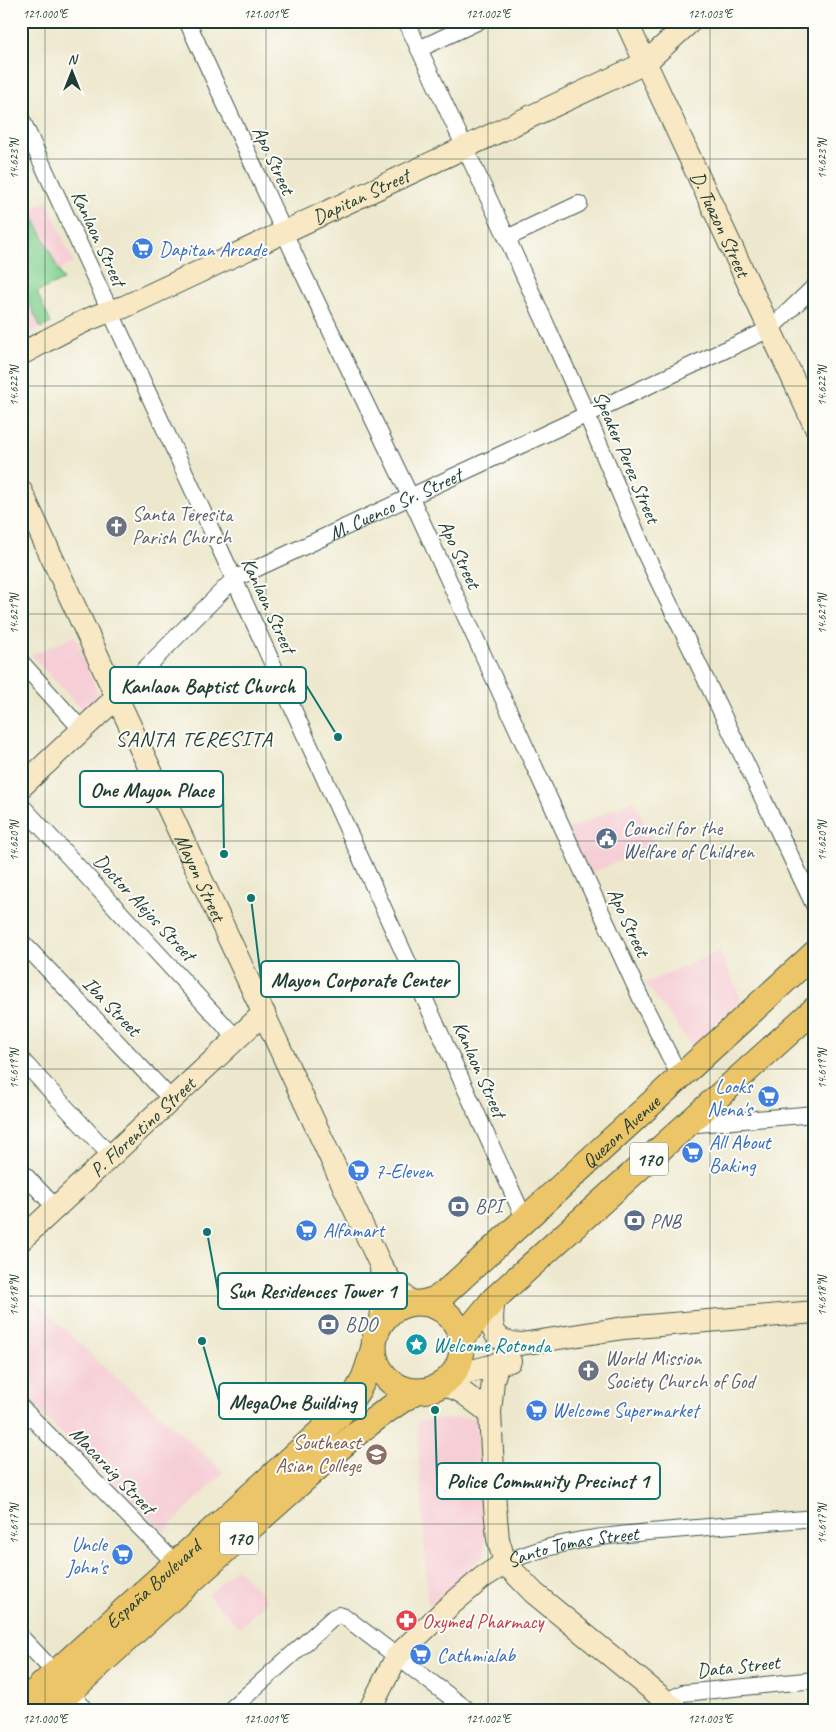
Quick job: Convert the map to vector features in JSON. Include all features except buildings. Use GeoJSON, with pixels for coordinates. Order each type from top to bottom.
{"type":"FeatureCollection","features":[{"type":"Feature","properties":{"kind":"main road","name":"Quezon Avenue"},"geometry":{"type":"LineString","coordinates":[[417,1303],[436,1299],[446,1292],[815,953]]}},
{"type":"Feature","properties":{"kind":"main road"},"geometry":{"type":"LineString","coordinates":[[776,988],[770,1005],[776,1018],[784,1023],[790,1023],[809,1014]]}},
{"type":"Feature","properties":{"kind":"main road","name":"Quezon Avenue"},"geometry":{"type":"LineString","coordinates":[[462,1338],[494,1299],[809,1014]]}},
{"type":"Feature","properties":{"kind":"main road"},"geometry":{"type":"LineString","coordinates":[[688,1070],[714,1054],[722,1054],[728,1058],[732,1065],[729,1083],[724,1090]]}},
{"type":"Feature","properties":{"kind":"main road"},"geometry":{"type":"LineString","coordinates":[[417,1303],[433,1305],[443,1310],[458,1327],[462,1338],[461,1360],[448,1380]]}},
{"type":"Feature","properties":{"kind":"main road","name":"170"},"geometry":{"type":"LineString","coordinates":[[373,1350],[375,1334],[381,1322],[396,1309],[417,1303]]}},
{"type":"Feature","properties":{"kind":"main road"},"geometry":{"type":"LineString","coordinates":[[373,1350],[378,1366],[386,1378],[404,1390],[415,1392]]}},
{"type":"Feature","properties":{"kind":"main road","name":"España Boulevard"},"geometry":{"type":"LineString","coordinates":[[50,1711],[63,1682],[174,1564],[340,1414],[356,1396],[366,1376],[373,1350]]}},
{"type":"Feature","properties":{"kind":"main road","name":"170"},"geometry":{"type":"LineString","coordinates":[[415,1392],[425,1391],[448,1380]]}},
{"type":"Feature","properties":{"kind":"main road","name":"España Boulevard"},"geometry":{"type":"LineString","coordinates":[[21,1704],[63,1682],[220,1555],[389,1407],[415,1392]]}},
{"type":"Feature","properties":{"kind":"street","name":"Apo Street"},"geometry":{"type":"LineString","coordinates":[[187,21],[283,232],[411,498],[644,1005],[688,1070]]}},
{"type":"Feature","properties":{"kind":"street","name":"Speaker Perez Street"},"geometry":{"type":"LineString","coordinates":[[406,21],[466,148],[587,415],[645,553],[815,907]]}},
{"type":"Feature","properties":{"kind":"street"},"geometry":{"type":"LineString","coordinates":[[419,49],[479,21]]}},
{"type":"Feature","properties":{"kind":"street","name":"D. Tuazon Street"},"geometry":{"type":"LineString","coordinates":[[626,21],[815,426]]}},
{"type":"Feature","properties":{"kind":"street","name":"Dapitan Street"},"geometry":{"type":"LineString","coordinates":[[21,354],[109,311],[124,307],[645,63],[691,21]]}},
{"type":"Feature","properties":{"kind":"street","name":"Kanlaon Street"},"geometry":{"type":"LineString","coordinates":[[21,118],[234,579],[525,1220]]}},
{"type":"Feature","properties":{"kind":"street"},"geometry":{"type":"LineString","coordinates":[[507,238],[579,204]]}},
{"type":"Feature","properties":{"kind":"street","name":"M. Cuenco Sr. Street"},"geometry":{"type":"LineString","coordinates":[[21,786],[117,697],[234,579],[770,329],[815,286]]}},
{"type":"Feature","properties":{"kind":"street","name":"Mayon Street"},"geometry":{"type":"LineString","coordinates":[[21,491],[380,1264],[395,1288],[417,1303]]}},
{"type":"Feature","properties":{"kind":"street"},"geometry":{"type":"LineString","coordinates":[[21,662],[82,730]]}},
{"type":"Feature","properties":{"kind":"street","name":"Doctor Alejos Street"},"geometry":{"type":"LineString","coordinates":[[21,804],[237,1038]]}},
{"type":"Feature","properties":{"kind":"street","name":"Iba Street"},"geometry":{"type":"LineString","coordinates":[[21,942],[172,1100]]}},
{"type":"Feature","properties":{"kind":"street","name":"P. Florentino Street"},"geometry":{"type":"LineString","coordinates":[[21,1240],[264,1013]]}},
{"type":"Feature","properties":{"kind":"street"},"geometry":{"type":"LineString","coordinates":[[21,1059],[111,1156]]}},
{"type":"Feature","properties":{"kind":"street"},"geometry":{"type":"LineString","coordinates":[[689,1122],[703,1123],[815,1114]]}},
{"type":"Feature","properties":{"kind":"street"},"geometry":{"type":"LineString","coordinates":[[21,1171],[56,1208]]}},
{"type":"Feature","properties":{"kind":"street","name":"Mayon Street"},"geometry":{"type":"LineString","coordinates":[[380,1264],[383,1299],[381,1322]]}},
{"type":"Feature","properties":{"kind":"street"},"geometry":{"type":"LineString","coordinates":[[494,1299],[492,1328],[496,1336],[509,1343],[533,1343],[624,1328],[815,1312]]}},
{"type":"Feature","properties":{"kind":"street"},"geometry":{"type":"LineString","coordinates":[[448,1380],[624,1328]]}},
{"type":"Feature","properties":{"kind":"street"},"geometry":{"type":"LineString","coordinates":[[498,1364],[493,1380],[490,1413],[498,1539],[505,1562],[534,1594],[674,1707]]}},
{"type":"Feature","properties":{"kind":"street"},"geometry":{"type":"LineString","coordinates":[[448,1380],[490,1413]]}},
{"type":"Feature","properties":{"kind":"street","name":"Macaraig Street"},"geometry":{"type":"LineString","coordinates":[[21,1407],[174,1564]]}},
{"type":"Feature","properties":{"kind":"street","name":"Santo Tomas Street"},"geometry":{"type":"LineString","coordinates":[[369,1711],[397,1656],[447,1608],[482,1578],[505,1562],[528,1552],[588,1538],[815,1518]]}},
{"type":"Feature","properties":{"kind":"street"},"geometry":{"type":"LineString","coordinates":[[228,1711],[334,1617],[339,1615],[345,1617],[468,1711]]}},
{"type":"Feature","properties":{"kind":"street"},"geometry":{"type":"LineString","coordinates":[[21,1637],[63,1682],[86,1711]]}},
{"type":"Feature","properties":{"kind":"street","name":"Data Street"},"geometry":{"type":"LineString","coordinates":[[674,1707],[675,1697],[683,1693],[815,1680]]}},
{"type":"Feature","properties":{"kind":"shaded area"},"geometry":{"type":"Polygon","coordinates":[[[21,172],[30,190],[21,194],[21,172]]]}},
{"type":"Feature","properties":{"kind":"shaded area"},"geometry":{"type":"Polygon","coordinates":[[[47,202],[74,263],[59,270],[34,215],[21,220],[21,213],[47,202]]]}},
{"type":"Feature","properties":{"kind":"shaded area"},"geometry":{"type":"Polygon","coordinates":[[[21,286],[41,328],[21,337],[21,286]]]}},
{"type":"Feature","properties":{"kind":"shaded area"},"geometry":{"type":"Polygon","coordinates":[[[75,636],[99,697],[81,709],[31,655],[75,636]]]}},
{"type":"Feature","properties":{"kind":"shaded area","name":"Council for the Welfare of Children"},"geometry":{"type":"Polygon","coordinates":[[[634,800],[655,845],[581,878],[560,833],[634,800]]]}},
{"type":"Feature","properties":{"kind":"shaded area"},"geometry":{"type":"Polygon","coordinates":[[[720,951],[741,999],[692,1046],[645,983],[720,951]]]}},
{"type":"Feature","properties":{"kind":"shaded area"},"geometry":{"type":"Polygon","coordinates":[[[21,1287],[110,1373],[148,1404],[224,1472],[164,1532],[21,1394],[21,1287]]]}},
{"type":"Feature","properties":{"kind":"shaded area"},"geometry":{"type":"Polygon","coordinates":[[[477,1417],[485,1555],[428,1607],[417,1421],[477,1417]]]}},
{"type":"Feature","properties":{"kind":"shaded area"},"geometry":{"type":"Polygon","coordinates":[[[236,1568],[268,1600],[240,1628],[208,1596],[236,1568]]]}},
{"type":"Feature","properties":{"kind":"green space"},"geometry":{"type":"Polygon","coordinates":[[[33,215],[63,280],[37,292],[51,323],[41,328],[21,286],[21,220],[33,215]]]}},
{"type":"Feature","properties":{"kind":"place","name":"Dapitan Arcade"},"geometry":{"type":"Point","coordinates":[143,249]}},
{"type":"Feature","properties":{"kind":"place","name":"Santa Teresita Parish Church"},"geometry":{"type":"Point","coordinates":[116,526]}},
{"type":"Feature","properties":{"kind":"place","name":"Kanlaon Baptist Church"},"geometry":{"type":"Point","coordinates":[338,737]}},
{"type":"Feature","properties":{"kind":"place","name":"Council for the Welfare of Children"},"geometry":{"type":"Point","coordinates":[607,839]}},
{"type":"Feature","properties":{"kind":"place","name":"One Mayon Place"},"geometry":{"type":"Point","coordinates":[224,854]}},
{"type":"Feature","properties":{"kind":"place","name":"Mayon Corporate Center"},"geometry":{"type":"Point","coordinates":[251,898]}},
{"type":"Feature","properties":{"kind":"place","name":"Looks Nena's"},"geometry":{"type":"Point","coordinates":[768,1097]}},
{"type":"Feature","properties":{"kind":"place","name":"All About Baking"},"geometry":{"type":"Point","coordinates":[693,1153]}},
{"type":"Feature","properties":{"kind":"place","name":"7-Eleven"},"geometry":{"type":"Point","coordinates":[359,1171]}},
{"type":"Feature","properties":{"kind":"place","name":"BPI"},"geometry":{"type":"Point","coordinates":[459,1206]}},
{"type":"Feature","properties":{"kind":"place","name":"PNB"},"geometry":{"type":"Point","coordinates":[634,1221]}},
{"type":"Feature","properties":{"kind":"place","name":"Alfamart"},"geometry":{"type":"Point","coordinates":[307,1230]}},
{"type":"Feature","properties":{"kind":"place","name":"Sun Residences Tower 1"},"geometry":{"type":"Point","coordinates":[207,1232]}},
{"type":"Feature","properties":{"kind":"place","name":"BDO"},"geometry":{"type":"Point","coordinates":[329,1324]}},
{"type":"Feature","properties":{"kind":"place","name":"MegaOne Building"},"geometry":{"type":"Point","coordinates":[202,1341]}},
{"type":"Feature","properties":{"kind":"place","name":"Welcome Rotonda"},"geometry":{"type":"Point","coordinates":[417,1345]}},
{"type":"Feature","properties":{"kind":"place","name":"World Mission Society Church of God"},"geometry":{"type":"Point","coordinates":[589,1370]}},
{"type":"Feature","properties":{"kind":"place","name":"Police Community Precinct 1"},"geometry":{"type":"Point","coordinates":[435,1410]}},
{"type":"Feature","properties":{"kind":"place","name":"Welcome Supermarket"},"geometry":{"type":"Point","coordinates":[536,1410]}},
{"type":"Feature","properties":{"kind":"place","name":"Southeast Asian College"},"geometry":{"type":"Point","coordinates":[377,1454]}},
{"type":"Feature","properties":{"kind":"place","name":"Uncle John's"},"geometry":{"type":"Point","coordinates":[123,1555]}},
{"type":"Feature","properties":{"kind":"place","name":"Oxymed Pharmacy"},"geometry":{"type":"Point","coordinates":[406,1621]}},
{"type":"Feature","properties":{"kind":"place","name":"Cathmialab"},"geometry":{"type":"Point","coordinates":[421,1655]}},
{"type":"Feature","properties":{"kind":"district","name":"SANTA TERESITA"},"geometry":{"type":"Point","coordinates":[194,738]}}]}
